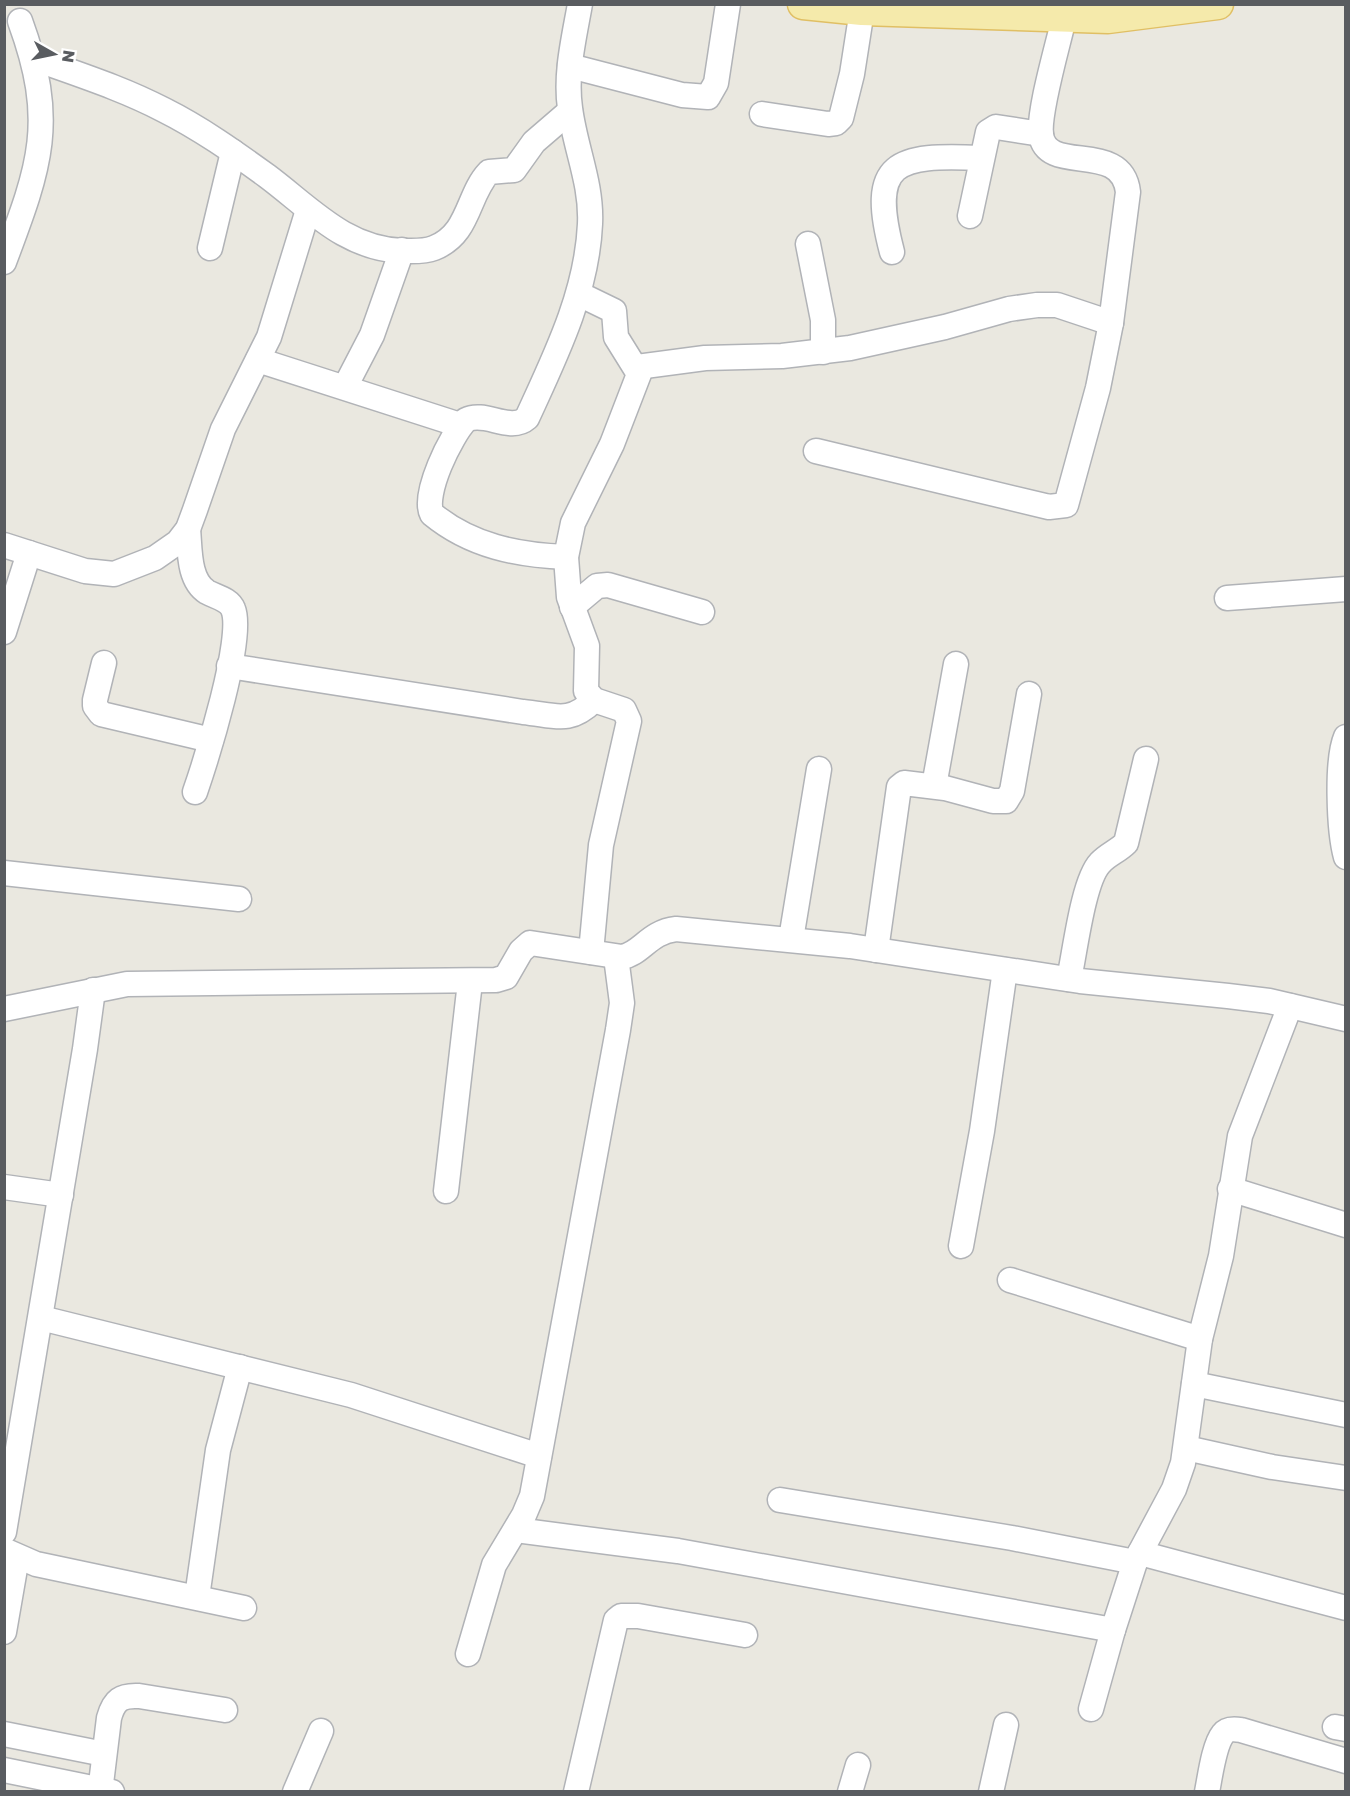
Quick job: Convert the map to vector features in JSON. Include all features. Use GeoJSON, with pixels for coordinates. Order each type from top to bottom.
{"type":"FeatureCollection","features":[{"type":"Feature","properties":{"kind":"main road"},"geometry":{"type":"LineString","coordinates":[[803,4],[862,10],[1064,18],[1137,16],[1202,6]]}},
{"type":"Feature","properties":{"kind":"street"},"geometry":{"type":"LineString","coordinates":[[566,557],[538,556],[487,545],[450,528],[432,514],[428,502],[460,425],[471,417],[514,423],[521,423],[527,418],[579,294],[588,251],[590,198],[570,111],[570,66],[580,4]]}},
{"type":"Feature","properties":{"kind":"street"},"geometry":{"type":"LineString","coordinates":[[570,66],[682,95],[708,97],[716,83],[728,4]]}},
{"type":"Feature","properties":{"kind":"street"},"geometry":{"type":"LineString","coordinates":[[762,114],[828,124],[836,123],[842,118],[852,74],[862,10]]}},
{"type":"Feature","properties":{"kind":"street"},"geometry":{"type":"LineString","coordinates":[[816,450],[935,482],[1049,507],[1062,507],[1069,500],[1098,388],[1111,323],[1125,224],[1126,180],[1120,171],[1110,165],[1050,151],[1041,134],[1064,18]]}},
{"type":"Feature","properties":{"kind":"street"},"geometry":{"type":"LineString","coordinates":[[4,262],[28,198],[40,153],[42,106],[33,58],[20,21]]}},
{"type":"Feature","properties":{"kind":"street"},"geometry":{"type":"LineString","coordinates":[[33,58],[164,110],[233,152],[308,210],[349,238],[372,247],[402,250],[435,248],[449,238],[461,225],[489,172],[514,170],[534,142],[570,111]]}},
{"type":"Feature","properties":{"kind":"street"},"geometry":{"type":"LineString","coordinates":[[970,216],[985,138],[991,128],[1003,127],[1041,134]]}},
{"type":"Feature","properties":{"kind":"street"},"geometry":{"type":"LineString","coordinates":[[210,248],[233,152]]}},
{"type":"Feature","properties":{"kind":"street"},"geometry":{"type":"LineString","coordinates":[[892,252],[883,217],[882,200],[891,173],[899,165],[916,159],[942,156],[981,158]]}},
{"type":"Feature","properties":{"kind":"street"},"geometry":{"type":"LineString","coordinates":[[4,545],[85,571],[114,574],[155,558],[178,542],[188,529],[223,429],[269,337],[308,210]]}},
{"type":"Feature","properties":{"kind":"street"},"geometry":{"type":"LineString","coordinates":[[808,244],[823,320],[823,352]]}},
{"type":"Feature","properties":{"kind":"street"},"geometry":{"type":"LineString","coordinates":[[345,387],[372,335],[402,250]]}},
{"type":"Feature","properties":{"kind":"street"},"geometry":{"type":"LineString","coordinates":[[579,294],[614,311],[619,343],[637,367],[638,381],[612,444],[573,524],[566,557],[567,584],[572,607],[585,639],[586,691],[594,700],[624,710],[627,714],[629,728],[605,825],[591,952]]}},
{"type":"Feature","properties":{"kind":"street"},"geometry":{"type":"LineString","coordinates":[[637,367],[705,358],[823,352],[880,343],[1009,309],[1036,305],[1057,305],[1111,323]]}},
{"type":"Feature","properties":{"kind":"street"},"geometry":{"type":"LineString","coordinates":[[258,360],[460,425]]}},
{"type":"Feature","properties":{"kind":"street"},"geometry":{"type":"LineString","coordinates":[[188,529],[193,573],[198,584],[226,601],[233,609],[234,639],[211,740],[195,792]]}},
{"type":"Feature","properties":{"kind":"street"},"geometry":{"type":"LineString","coordinates":[[4,632],[29,553]]}},
{"type":"Feature","properties":{"kind":"street"},"geometry":{"type":"LineString","coordinates":[[572,607],[597,586],[608,585],[702,612]]}},
{"type":"Feature","properties":{"kind":"street"},"geometry":{"type":"LineString","coordinates":[[1227,598],[1346,589]]}},
{"type":"Feature","properties":{"kind":"street"},"geometry":{"type":"LineString","coordinates":[[104,663],[95,700],[95,706],[101,714],[211,740]]}},
{"type":"Feature","properties":{"kind":"street"},"geometry":{"type":"LineString","coordinates":[[934,786],[956,664]]}},
{"type":"Feature","properties":{"kind":"street"},"geometry":{"type":"LineString","coordinates":[[229,666],[523,712],[570,717],[581,713],[594,700]]}},
{"type":"Feature","properties":{"kind":"street"},"geometry":{"type":"LineString","coordinates":[[876,950],[897,792],[904,783],[909,782],[993,801],[1006,801],[1012,791],[1029,694]]}},
{"type":"Feature","properties":{"kind":"street"},"geometry":{"type":"LineString","coordinates":[[1346,737],[1341,753],[1340,776],[1346,857]]}},
{"type":"Feature","properties":{"kind":"street"},"geometry":{"type":"LineString","coordinates":[[1069,980],[1090,881],[1100,863],[1126,843],[1146,759]]}},
{"type":"Feature","properties":{"kind":"street"},"geometry":{"type":"LineString","coordinates":[[790,939],[819,769]]}},
{"type":"Feature","properties":{"kind":"street"},"geometry":{"type":"LineString","coordinates":[[4,873],[239,899]]}},
{"type":"Feature","properties":{"kind":"street"},"geometry":{"type":"LineString","coordinates":[[4,1009],[47,1002],[93,990],[159,983],[470,982],[506,977],[521,951],[530,943],[616,957],[627,956],[656,934],[676,929],[790,939],[1069,980],[1228,996],[1290,1006],[1346,1019]]}},
{"type":"Feature","properties":{"kind":"street"},"geometry":{"type":"LineString","coordinates":[[468,1654],[494,1565],[516,1530],[532,1496],[618,1030],[622,1003],[616,957]]}},
{"type":"Feature","properties":{"kind":"street"},"geometry":{"type":"LineString","coordinates":[[961,1246],[982,1131],[1005,969]]}},
{"type":"Feature","properties":{"kind":"street"},"geometry":{"type":"LineString","coordinates":[[446,1191],[470,982]]}},
{"type":"Feature","properties":{"kind":"street"},"geometry":{"type":"LineString","coordinates":[[4,1532],[93,990]]}},
{"type":"Feature","properties":{"kind":"street"},"geometry":{"type":"LineString","coordinates":[[1091,1709],[1113,1629],[1138,1558],[1174,1489],[1186,1448],[1200,1339],[1221,1256],[1240,1136],[1290,1006]]}},
{"type":"Feature","properties":{"kind":"street"},"geometry":{"type":"LineString","coordinates":[[4,1187],[61,1195]]}},
{"type":"Feature","properties":{"kind":"street"},"geometry":{"type":"LineString","coordinates":[[1230,1189],[1346,1226]]}},
{"type":"Feature","properties":{"kind":"street"},"geometry":{"type":"LineString","coordinates":[[1010,1280],[1200,1339]]}},
{"type":"Feature","properties":{"kind":"street"},"geometry":{"type":"LineString","coordinates":[[40,1318],[351,1395],[539,1456]]}},
{"type":"Feature","properties":{"kind":"street"},"geometry":{"type":"LineString","coordinates":[[197,1598],[218,1450],[240,1367]]}},
{"type":"Feature","properties":{"kind":"street"},"geometry":{"type":"LineString","coordinates":[[1194,1384],[1346,1415]]}},
{"type":"Feature","properties":{"kind":"street"},"geometry":{"type":"LineString","coordinates":[[1186,1448],[1272,1467],[1346,1478]]}},
{"type":"Feature","properties":{"kind":"street"},"geometry":{"type":"LineString","coordinates":[[780,1500],[1138,1558],[1346,1608]]}},
{"type":"Feature","properties":{"kind":"street"},"geometry":{"type":"LineString","coordinates":[[516,1530],[678,1551],[1113,1629]]}},
{"type":"Feature","properties":{"kind":"street"},"geometry":{"type":"LineString","coordinates":[[4,1632],[11,1554],[36,1564],[244,1608]]}},
{"type":"Feature","properties":{"kind":"street"},"geometry":{"type":"LineString","coordinates":[[576,1791],[616,1620],[621,1616],[638,1616],[745,1635]]}},
{"type":"Feature","properties":{"kind":"street"},"geometry":{"type":"LineString","coordinates":[[4,1770],[104,1791],[104,1754],[112,1706],[126,1695],[225,1710]]}},
{"type":"Feature","properties":{"kind":"street"},"geometry":{"type":"LineString","coordinates":[[991,1791],[1006,1725]]}},
{"type":"Feature","properties":{"kind":"street"},"geometry":{"type":"LineString","coordinates":[[1207,1791],[1219,1743],[1223,1733],[1230,1729],[1241,1730],[1346,1761]]}},
{"type":"Feature","properties":{"kind":"street"},"geometry":{"type":"LineString","coordinates":[[295,1791],[321,1731]]}},
{"type":"Feature","properties":{"kind":"street"},"geometry":{"type":"LineString","coordinates":[[4,1734],[104,1754]]}},
{"type":"Feature","properties":{"kind":"street"},"geometry":{"type":"LineString","coordinates":[[850,1791],[858,1765]]}}]}
